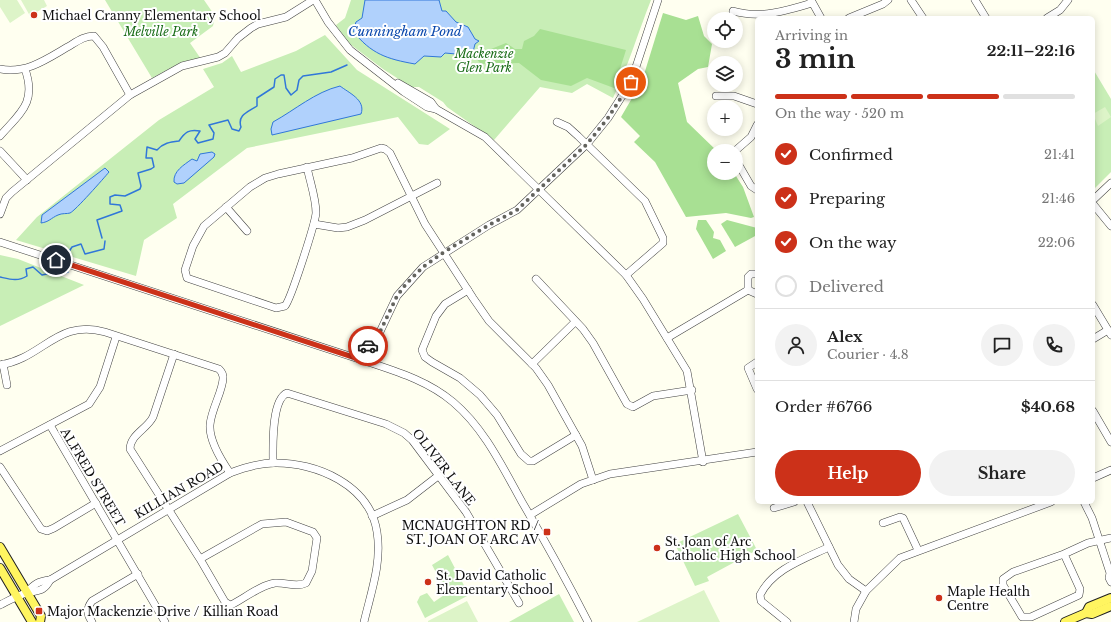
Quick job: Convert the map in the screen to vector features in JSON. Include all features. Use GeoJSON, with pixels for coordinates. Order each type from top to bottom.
{"type":"FeatureCollection","features":[{"type":"Feature","properties":{"kind":"main road"},"geometry":{"type":"LineString","coordinates":[[0,547],[41,616],[40,622]]}},
{"type":"Feature","properties":{"kind":"main road"},"geometry":{"type":"LineString","coordinates":[[0,568],[32,622]]}},
{"type":"Feature","properties":{"kind":"main road"},"geometry":{"type":"LineString","coordinates":[[1086,613],[1090,607],[1111,598]]}},
{"type":"Feature","properties":{"kind":"main road"},"geometry":{"type":"LineString","coordinates":[[1065,622],[1086,613],[1092,614],[1111,606]]}},
{"type":"Feature","properties":{"kind":"street"},"geometry":{"type":"LineString","coordinates":[[0,214],[6,198],[12,192],[130,95],[182,66],[218,57],[225,53],[238,38],[258,24],[286,17],[314,0],[328,22],[350,50],[390,80],[425,98],[431,102],[436,109],[485,137],[626,275],[684,364],[692,390],[703,462]]}},
{"type":"Feature","properties":{"kind":"street"},"geometry":{"type":"LineString","coordinates":[[368,362],[368,347],[371,339],[378,336],[397,296],[406,284],[423,267],[444,252],[517,210],[587,144],[612,112],[631,82],[658,0]]}},
{"type":"Feature","properties":{"kind":"street"},"geometry":{"type":"LineString","coordinates":[[854,16],[888,0]]}},
{"type":"Feature","properties":{"kind":"street"},"geometry":{"type":"LineString","coordinates":[[911,0],[922,16]]}},
{"type":"Feature","properties":{"kind":"street"},"geometry":{"type":"LineString","coordinates":[[976,0],[985,16]]}},
{"type":"Feature","properties":{"kind":"street"},"geometry":{"type":"LineString","coordinates":[[1050,16],[1060,10],[1068,0]]}},
{"type":"Feature","properties":{"kind":"street"},"geometry":{"type":"LineString","coordinates":[[733,11],[747,15],[779,13],[812,2],[820,16]]}},
{"type":"Feature","properties":{"kind":"street"},"geometry":{"type":"LineString","coordinates":[[0,69],[10,71],[26,69],[38,65],[85,37],[94,36],[103,47],[130,95]]}},
{"type":"Feature","properties":{"kind":"street"},"geometry":{"type":"LineString","coordinates":[[0,136],[25,108],[28,102],[29,82],[26,69]]}},
{"type":"Feature","properties":{"kind":"street"},"geometry":{"type":"LineString","coordinates":[[716,96],[734,96],[755,103]]}},
{"type":"Feature","properties":{"kind":"street"},"geometry":{"type":"LineString","coordinates":[[557,122],[568,127],[587,144],[644,201],[664,238],[663,243],[626,275]]}},
{"type":"Feature","properties":{"kind":"street"},"geometry":{"type":"LineString","coordinates":[[742,144],[751,137],[755,129]]}},
{"type":"Feature","properties":{"kind":"street"},"geometry":{"type":"LineString","coordinates":[[307,167],[315,202],[314,224],[287,304],[282,308],[276,308],[187,278],[185,270],[200,232],[208,222],[250,187],[265,178],[307,167],[352,158],[381,148],[385,149],[390,154],[425,224],[489,321],[532,364],[548,385],[586,454],[593,480]]}},
{"type":"Feature","properties":{"kind":"street"},"geometry":{"type":"LineString","coordinates":[[0,151],[27,180]]}},
{"type":"Feature","properties":{"kind":"street"},"geometry":{"type":"LineString","coordinates":[[743,172],[751,186],[755,189]]}},
{"type":"Feature","properties":{"kind":"street"},"geometry":{"type":"LineString","coordinates":[[314,224],[338,228],[347,227],[437,183]]}},
{"type":"Feature","properties":{"kind":"street"},"geometry":{"type":"LineString","coordinates":[[1095,198],[1111,183]]}},
{"type":"Feature","properties":{"kind":"street"},"geometry":{"type":"LineString","coordinates":[[1095,206],[1111,226]]}},
{"type":"Feature","properties":{"kind":"street"},"geometry":{"type":"LineString","coordinates":[[226,207],[247,231]]}},
{"type":"Feature","properties":{"kind":"street"},"geometry":{"type":"LineString","coordinates":[[0,242],[368,362],[416,379],[431,386],[454,403],[474,422],[490,446],[566,578],[588,622]]}},
{"type":"Feature","properties":{"kind":"street"},"geometry":{"type":"LineString","coordinates":[[748,290],[748,277],[751,274],[755,274]]}},
{"type":"Feature","properties":{"kind":"street"},"geometry":{"type":"LineString","coordinates":[[536,279],[593,343],[627,404],[634,407],[652,396],[692,390]]}},
{"type":"Feature","properties":{"kind":"street"},"geometry":{"type":"LineString","coordinates":[[468,290],[445,304],[436,316],[422,350],[425,356],[460,378],[480,395],[504,424],[521,454],[529,461],[532,461],[576,435]]}},
{"type":"Feature","properties":{"kind":"street"},"geometry":{"type":"LineString","coordinates":[[667,338],[748,290]]}},
{"type":"Feature","properties":{"kind":"street"},"geometry":{"type":"LineString","coordinates":[[748,290],[755,293]]}},
{"type":"Feature","properties":{"kind":"street"},"geometry":{"type":"LineString","coordinates":[[1095,308],[1110,333],[1095,338]]}},
{"type":"Feature","properties":{"kind":"street"},"geometry":{"type":"LineString","coordinates":[[532,364],[575,322]]}},
{"type":"Feature","properties":{"kind":"street"},"geometry":{"type":"LineString","coordinates":[[7,384],[2,364],[23,359],[71,330],[78,328],[96,330],[219,369],[222,373],[223,380],[214,406],[210,425],[214,442],[230,474]]}},
{"type":"Feature","properties":{"kind":"street"},"geometry":{"type":"LineString","coordinates":[[368,362],[378,351],[381,343],[378,336]]}},
{"type":"Feature","properties":{"kind":"street"},"geometry":{"type":"LineString","coordinates":[[0,451],[84,407],[93,399],[100,387],[116,337]]}},
{"type":"Feature","properties":{"kind":"street"},"geometry":{"type":"LineString","coordinates":[[174,354],[151,421],[133,439],[130,446],[137,462],[169,509],[225,602],[230,605],[275,583],[300,585],[306,583],[312,571],[317,538],[313,532],[286,522],[267,523],[200,560]]}},
{"type":"Feature","properties":{"kind":"street"},"geometry":{"type":"LineString","coordinates":[[755,363],[748,368],[755,384]]}},
{"type":"Feature","properties":{"kind":"street","name":"OLIVER LANE"},"geometry":{"type":"LineString","coordinates":[[273,462],[276,415],[282,397],[288,393],[386,424],[404,433],[412,440],[476,527],[519,603]]}},
{"type":"Feature","properties":{"kind":"street"},"geometry":{"type":"LineString","coordinates":[[1095,414],[1111,442]]}},
{"type":"Feature","properties":{"kind":"street","name":"ALFRED STREET"},"geometry":{"type":"LineString","coordinates":[[50,425],[165,622]]}},
{"type":"Feature","properties":{"kind":"street"},"geometry":{"type":"LineString","coordinates":[[530,515],[581,484],[610,474],[703,462],[755,452]]}},
{"type":"Feature","properties":{"kind":"street","name":"KILLIAN ROAD"},"geometry":{"type":"LineString","coordinates":[[0,605],[27,593],[35,593],[46,588],[50,580],[117,539],[230,474],[259,464],[273,462],[301,465],[338,479],[358,494],[372,516],[377,531],[378,563],[364,622]]}},
{"type":"Feature","properties":{"kind":"street"},"geometry":{"type":"LineString","coordinates":[[0,467],[42,529],[47,531],[96,503]]}},
{"type":"Feature","properties":{"kind":"street"},"geometry":{"type":"LineString","coordinates":[[1095,477],[1111,470]]}},
{"type":"Feature","properties":{"kind":"street"},"geometry":{"type":"LineString","coordinates":[[372,516],[407,500],[438,476]]}},
{"type":"Feature","properties":{"kind":"street"},"geometry":{"type":"LineString","coordinates":[[774,508],[787,504]]}},
{"type":"Feature","properties":{"kind":"street"},"geometry":{"type":"LineString","coordinates":[[808,504],[829,548],[844,573],[866,591]]}},
{"type":"Feature","properties":{"kind":"street"},"geometry":{"type":"LineString","coordinates":[[854,622],[856,609],[866,591],[894,562],[918,550],[949,541],[981,527],[1045,504]]}},
{"type":"Feature","properties":{"kind":"street"},"geometry":{"type":"LineString","coordinates":[[1085,504],[1092,518],[1111,574],[1109,578],[1111,582]]}},
{"type":"Feature","properties":{"kind":"street"},"geometry":{"type":"LineString","coordinates":[[883,522],[900,517],[903,518],[918,550]]}},
{"type":"Feature","properties":{"kind":"street"},"geometry":{"type":"LineString","coordinates":[[1064,554],[1080,589],[1079,595],[1031,617],[1022,617],[1003,585],[1002,579],[1013,572],[1064,554],[1088,543],[1111,538]]}},
{"type":"Feature","properties":{"kind":"street"},"geometry":{"type":"LineString","coordinates":[[787,622],[761,601],[760,595],[762,589],[777,573],[829,548]]}},
{"type":"Feature","properties":{"kind":"street"},"geometry":{"type":"LineString","coordinates":[[92,622],[87,612],[92,601],[138,574]]}},
{"type":"Feature","properties":{"kind":"green space"},"geometry":{"type":"Polygon","coordinates":[[[0,0],[17,0],[25,13],[10,23],[0,7],[0,0]]]}},
{"type":"Feature","properties":{"kind":"green space"},"geometry":{"type":"Polygon","coordinates":[[[21,0],[44,0],[47,6],[30,16],[21,0]]]}},
{"type":"Feature","properties":{"kind":"green space","name":"Melville Park"},"geometry":{"type":"Polygon","coordinates":[[[105,0],[204,0],[215,16],[213,26],[190,43],[201,59],[182,62],[152,78],[105,0]]]}},
{"type":"Feature","properties":{"kind":"green space","name":"Mackenzie Glen Park"},"geometry":{"type":"Polygon","coordinates":[[[351,0],[651,0],[613,98],[587,84],[572,93],[540,87],[494,140],[447,107],[443,102],[419,87],[411,87],[383,69],[346,41],[336,25],[345,18],[351,0]]]}},
{"type":"Feature","properties":{"kind":"green space"},"geometry":{"type":"Polygon","coordinates":[[[663,13],[686,20],[698,16],[704,36],[707,39],[707,48],[711,48],[710,56],[707,56],[707,67],[698,69],[678,83],[687,122],[710,144],[707,144],[707,180],[738,180],[743,187],[754,217],[751,218],[726,213],[686,217],[655,162],[634,142],[640,136],[621,117],[642,81],[663,13]]]}},
{"type":"Feature","properties":{"kind":"green space"},"geometry":{"type":"Polygon","coordinates":[[[540,29],[626,50],[614,88],[587,78],[571,86],[541,80],[519,63],[481,64],[474,56],[479,53],[492,55],[491,49],[506,43],[515,49],[522,49],[524,41],[534,36],[540,29]]]}},
{"type":"Feature","properties":{"kind":"green space"},"geometry":{"type":"Polygon","coordinates":[[[325,35],[357,70],[450,129],[428,145],[419,144],[398,117],[247,148],[173,204],[177,218],[144,240],[136,276],[16,240],[37,217],[159,120],[214,87],[203,69],[222,63],[232,56],[241,72],[296,51],[325,35]]]}},
{"type":"Feature","properties":{"kind":"green space"},"geometry":{"type":"Polygon","coordinates":[[[1095,72],[1111,99],[1111,172],[1095,188],[1095,72]]]}},
{"type":"Feature","properties":{"kind":"green space"},"geometry":{"type":"Polygon","coordinates":[[[1105,107],[1111,117],[1098,126],[1095,119],[1095,113],[1105,107]]]}},
{"type":"Feature","properties":{"kind":"green space"},"geometry":{"type":"Polygon","coordinates":[[[698,220],[706,220],[714,232],[713,238],[720,240],[726,251],[713,259],[696,229],[698,220]]]}},
{"type":"Feature","properties":{"kind":"green space"},"geometry":{"type":"Polygon","coordinates":[[[727,220],[755,227],[755,236],[735,247],[721,224],[727,220]]]}},
{"type":"Feature","properties":{"kind":"green space"},"geometry":{"type":"Polygon","coordinates":[[[0,255],[18,259],[84,285],[0,326],[0,255]]]}},
{"type":"Feature","properties":{"kind":"green space"},"geometry":{"type":"Polygon","coordinates":[[[738,514],[757,550],[707,577],[709,581],[695,586],[675,544],[738,514]]]}},
{"type":"Feature","properties":{"kind":"green space"},"geometry":{"type":"Polygon","coordinates":[[[448,555],[469,595],[425,618],[417,602],[420,596],[427,593],[434,602],[447,593],[432,565],[448,555]]]}},
{"type":"Feature","properties":{"kind":"green space"},"geometry":{"type":"Polygon","coordinates":[[[704,590],[720,622],[637,622],[704,590]]]}},
{"type":"Feature","properties":{"kind":"green space"},"geometry":{"type":"Polygon","coordinates":[[[559,594],[574,622],[509,622],[559,594]]]}},
{"type":"Feature","properties":{"kind":"green space"},"geometry":{"type":"Polygon","coordinates":[[[467,601],[478,622],[428,622],[428,621],[467,601]]]}},
{"type":"Feature","properties":{"kind":"water","name":"Cunningham Pond"},"geometry":{"type":"Polygon","coordinates":[[[365,0],[439,0],[442,11],[446,11],[456,22],[468,27],[475,39],[479,41],[475,44],[473,52],[456,54],[445,53],[441,57],[424,56],[415,64],[396,60],[373,50],[353,31],[356,22],[362,18],[365,0]]]}},
{"type":"Feature","properties":{"kind":"water"},"geometry":{"type":"Polygon","coordinates":[[[340,86],[356,97],[359,101],[362,109],[361,114],[272,135],[271,129],[273,122],[322,92],[340,86]]]}},
{"type":"Feature","properties":{"kind":"water"},"geometry":{"type":"Polygon","coordinates":[[[212,152],[215,154],[214,157],[184,183],[177,184],[174,182],[177,171],[183,166],[192,159],[197,161],[200,154],[212,152]]]}},
{"type":"Feature","properties":{"kind":"water"},"geometry":{"type":"Polygon","coordinates":[[[105,168],[109,172],[73,211],[70,213],[60,214],[41,223],[42,215],[105,168]]]}},
{"type":"Feature","properties":{"kind":"waterway"},"geometry":{"type":"LineString","coordinates":[[102,238],[97,220],[122,211],[120,205],[110,204],[110,197],[115,195],[125,196],[140,189],[141,186],[138,173],[154,167],[152,158],[146,158],[147,147],[157,150],[167,143],[179,141],[185,133],[193,130],[200,131],[195,139],[198,143],[213,139],[214,133],[209,125],[228,120],[232,129],[239,131],[241,127],[240,123],[244,114],[257,106],[257,98],[274,87],[275,79],[281,75],[284,75],[286,88],[291,95],[297,90],[299,80],[303,76],[331,72],[347,65]]}},
{"type":"Feature","properties":{"kind":"waterway"},"geometry":{"type":"LineString","coordinates":[[60,256],[68,253],[72,247],[81,244],[85,254],[104,249],[105,241]]}},
{"type":"Feature","properties":{"kind":"waterway"},"geometry":{"type":"LineString","coordinates":[[0,277],[14,280],[24,278],[27,276],[26,269],[33,267],[42,275],[68,272]]}},
{"type":"Feature","properties":{"kind":"way so far"},"geometry":{"type":"LineString","coordinates":[[368,346],[371,339],[378,336],[387,314],[406,284],[423,267],[444,252],[517,210],[587,144],[621,100],[631,82]]}},
{"type":"Feature","properties":{"kind":"place","name":"Michael Cranny Elementary School"},"geometry":{"type":"Point","coordinates":[34,15]}},
{"type":"Feature","properties":{"kind":"place","name":"MCNAUGHTON RD / ST. JOAN OF ARC AV"},"geometry":{"type":"Point","coordinates":[547,532]}},
{"type":"Feature","properties":{"kind":"place","name":"St. Joan of Arc Catholic High School"},"geometry":{"type":"Point","coordinates":[657,548]}},
{"type":"Feature","properties":{"kind":"place","name":"St. David Catholic Elementary School"},"geometry":{"type":"Point","coordinates":[428,582]}},
{"type":"Feature","properties":{"kind":"place","name":"Maple Health Centre"},"geometry":{"type":"Point","coordinates":[939,598]}},
{"type":"Feature","properties":{"kind":"place","name":"Major Mackenzie Drive / Killian Road"},"geometry":{"type":"Point","coordinates":[39,611]}},
{"type":"Feature","properties":{"kind":"route"},"geometry":{"type":"LineString","coordinates":[[56,260],[368,362],[368,346]]}}]}
